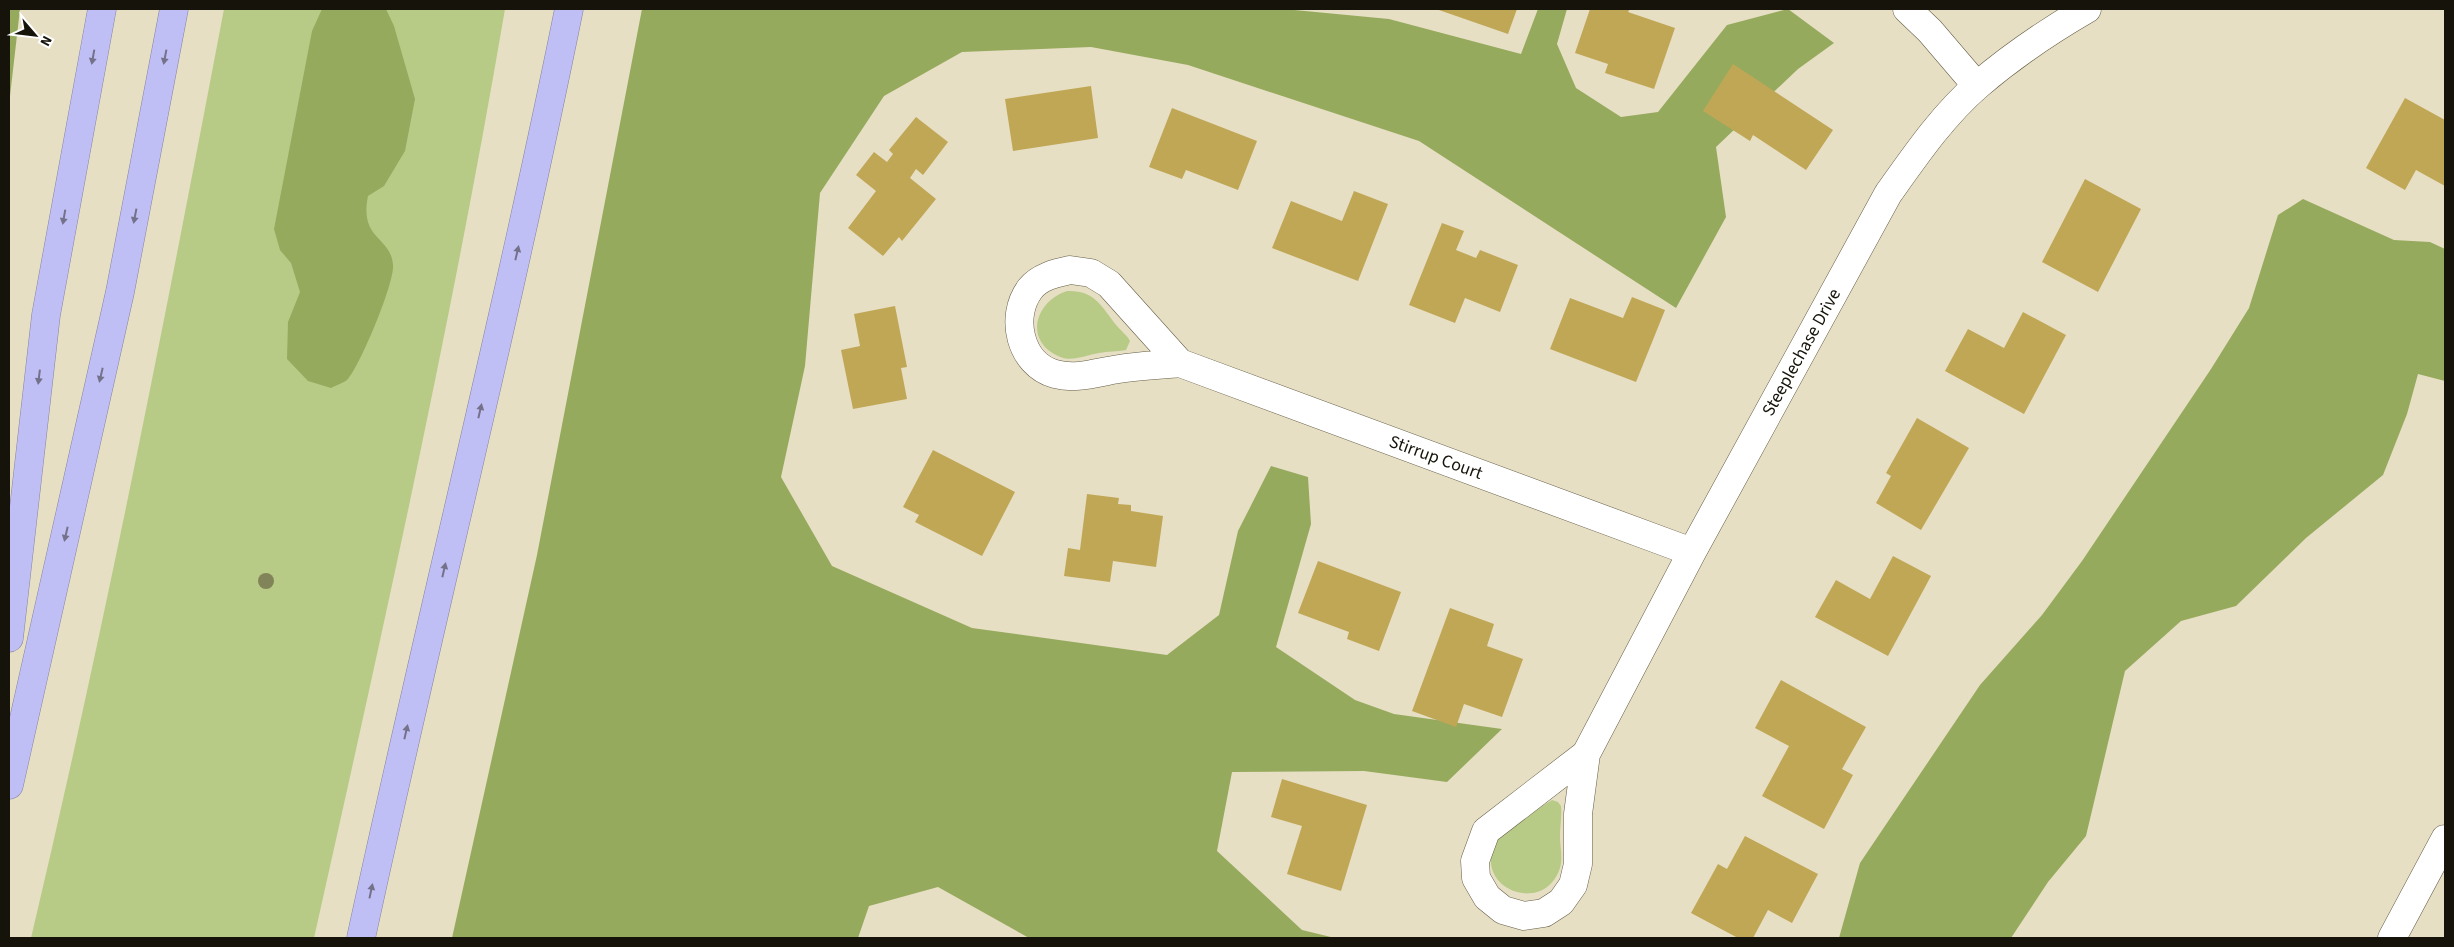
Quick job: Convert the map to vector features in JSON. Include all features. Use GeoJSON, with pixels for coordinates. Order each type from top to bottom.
{"type":"FeatureCollection","features":[{"type":"Feature","properties":{"kind":"highway"},"geometry":{"type":"LineString","coordinates":[[9,638],[46,315],[102,9]]}},
{"type":"Feature","properties":{"kind":"highway"},"geometry":{"type":"LineString","coordinates":[[9,785],[120,292],[174,9]]}},
{"type":"Feature","properties":{"kind":"highway"},"geometry":{"type":"LineString","coordinates":[[536,173],[561,9]]}},
{"type":"Feature","properties":{"kind":"highway"},"geometry":{"type":"LineString","coordinates":[[361,938],[401,751],[536,173],[569,9]]}},
{"type":"Feature","properties":{"kind":"street"},"geometry":{"type":"LineString","coordinates":[[1907,9],[1930,31],[1977,86]]}},
{"type":"Feature","properties":{"kind":"street","name":"Steeplechase Drive"},"geometry":{"type":"LineString","coordinates":[[1586,754],[1486,831],[1475,861],[1476,878],[1487,897],[1503,910],[1524,916],[1544,913],[1561,902],[1573,885],[1578,864],[1578,814],[1586,754],[1692,552],[1888,194],[1925,142],[1977,86],[2050,30],[2087,9]]}},
{"type":"Feature","properties":{"kind":"street","name":"Stirrup Court"},"geometry":{"type":"LineString","coordinates":[[1180,363],[1109,284],[1091,273],[1070,270],[1044,278],[1030,289],[1022,304],[1018,326],[1024,346],[1033,361],[1054,374],[1074,377],[1120,369],[1180,363],[1692,552]]}},
{"type":"Feature","properties":{"kind":"street"},"geometry":{"type":"LineString","coordinates":[[2392,938],[2445,839]]}},
{"type":"Feature","properties":{"kind":"green space"},"geometry":{"type":"Polygon","coordinates":[[[9,9],[20,9],[9,105],[9,9]]]}},
{"type":"Feature","properties":{"kind":"green space"},"geometry":{"type":"Polygon","coordinates":[[[224,9],[505,9],[416,475],[314,938],[31,938],[109,591],[224,9]]]}},
{"type":"Feature","properties":{"kind":"green space"},"geometry":{"type":"Polygon","coordinates":[[[322,9],[386,9],[394,26],[415,99],[405,151],[384,186],[368,196],[366,210],[371,230],[387,248],[391,256],[393,265],[388,288],[376,324],[353,371],[348,379],[331,388],[308,381],[287,359],[288,322],[300,292],[291,263],[280,250],[274,229],[312,31],[322,9]]]}},
{"type":"Feature","properties":{"kind":"green space"},"geometry":{"type":"Polygon","coordinates":[[[642,9],[1284,9],[1389,19],[1521,54],[1538,9],[1567,9],[1557,44],[1576,88],[1621,117],[1658,112],[1727,25],[1788,9],[1834,43],[1798,69],[1716,147],[1726,217],[1676,308],[1419,141],[1188,65],[1091,47],[962,52],[884,96],[820,193],[805,366],[781,477],[832,566],[972,628],[1167,655],[1219,615],[1238,531],[1271,466],[1308,477],[1311,524],[1276,647],[1355,700],[1394,714],[1502,729],[1447,782],[1364,771],[1232,772],[1217,851],[1302,930],[1335,938],[1029,938],[938,887],[869,906],[858,938],[452,938],[537,555],[642,9]]]}},
{"type":"Feature","properties":{"kind":"green space"},"geometry":{"type":"Polygon","coordinates":[[[2303,199],[2394,240],[2430,242],[2445,249],[2445,381],[2418,374],[2407,414],[2383,475],[2306,538],[2236,606],[2181,621],[2125,671],[2086,836],[2048,882],[2011,938],[1839,938],[1860,863],[1980,685],[2042,615],[2082,561],[2211,369],[2249,308],[2278,215],[2303,199]]]}},
{"type":"Feature","properties":{"kind":"green space"},"geometry":{"type":"Polygon","coordinates":[[[1067,291],[1077,291],[1091,296],[1102,306],[1129,339],[1126,350],[1102,352],[1068,359],[1058,356],[1047,349],[1040,340],[1037,331],[1041,312],[1056,296],[1067,291]]]}},
{"type":"Feature","properties":{"kind":"green space"},"geometry":{"type":"Polygon","coordinates":[[[1552,800],[1558,802],[1561,806],[1560,868],[1552,883],[1540,891],[1526,893],[1513,891],[1501,883],[1493,872],[1491,858],[1496,842],[1513,825],[1552,800]]]}},
{"type":"Feature","properties":{"kind":"building"},"geometry":{"type":"Polygon","coordinates":[[[1436,9],[1517,9],[1508,34],[1436,9]]]}},
{"type":"Feature","properties":{"kind":"building"},"geometry":{"type":"Polygon","coordinates":[[[1590,9],[1630,9],[1628,12],[1675,28],[1654,89],[1605,73],[1608,64],[1575,53],[1590,9]]]}},
{"type":"Feature","properties":{"kind":"building"},"geometry":{"type":"Polygon","coordinates":[[[1733,64],[1833,130],[1806,170],[1753,135],[1750,141],[1703,111],[1733,64]]]}},
{"type":"Feature","properties":{"kind":"building"},"geometry":{"type":"Polygon","coordinates":[[[1091,86],[1098,138],[1013,151],[1005,99],[1091,86]]]}},
{"type":"Feature","properties":{"kind":"building"},"geometry":{"type":"Polygon","coordinates":[[[2405,98],[2445,120],[2445,186],[2416,170],[2405,190],[2366,168],[2405,98]]]}},
{"type":"Feature","properties":{"kind":"building"},"geometry":{"type":"Polygon","coordinates":[[[1172,108],[1257,141],[1238,190],[1186,170],[1182,179],[1149,167],[1172,108]]]}},
{"type":"Feature","properties":{"kind":"building"},"geometry":{"type":"Polygon","coordinates":[[[916,117],[948,142],[923,175],[916,169],[910,178],[936,199],[902,241],[899,237],[883,256],[848,228],[876,191],[856,175],[874,152],[887,162],[893,154],[889,150],[916,117]]]}},
{"type":"Feature","properties":{"kind":"building"},"geometry":{"type":"Polygon","coordinates":[[[2085,179],[2141,209],[2098,292],[2042,262],[2085,179]]]}},
{"type":"Feature","properties":{"kind":"building"},"geometry":{"type":"Polygon","coordinates":[[[1354,191],[1388,204],[1358,281],[1272,248],[1291,201],[1342,221],[1354,191]]]}},
{"type":"Feature","properties":{"kind":"building"},"geometry":{"type":"Polygon","coordinates":[[[1442,223],[1464,231],[1456,250],[1476,258],[1480,250],[1518,265],[1500,312],[1465,298],[1455,323],[1409,305],[1442,223]]]}},
{"type":"Feature","properties":{"kind":"building"},"geometry":{"type":"Polygon","coordinates":[[[1632,297],[1665,310],[1636,382],[1550,349],[1570,298],[1623,318],[1632,297]]]}},
{"type":"Feature","properties":{"kind":"building"},"geometry":{"type":"Polygon","coordinates":[[[895,306],[907,367],[901,368],[907,399],[853,409],[841,350],[860,346],[854,314],[895,306]]]}},
{"type":"Feature","properties":{"kind":"building"},"geometry":{"type":"Polygon","coordinates":[[[2023,312],[2066,335],[2024,414],[1945,371],[1968,329],[2004,348],[2023,312]]]}},
{"type":"Feature","properties":{"kind":"building"},"geometry":{"type":"Polygon","coordinates":[[[1917,418],[1969,448],[1921,530],[1876,503],[1891,476],[1886,473],[1917,418]]]}},
{"type":"Feature","properties":{"kind":"building"},"geometry":{"type":"Polygon","coordinates":[[[933,450],[1015,492],[982,556],[915,522],[919,515],[903,507],[933,450]]]}},
{"type":"Feature","properties":{"kind":"building"},"geometry":{"type":"Polygon","coordinates":[[[1087,494],[1119,498],[1118,504],[1131,505],[1131,511],[1163,516],[1156,567],[1113,561],[1110,582],[1064,576],[1068,548],[1080,550],[1087,494]]]}},
{"type":"Feature","properties":{"kind":"building"},"geometry":{"type":"Polygon","coordinates":[[[1893,556],[1931,576],[1888,656],[1815,617],[1836,580],[1870,599],[1893,556]]]}},
{"type":"Feature","properties":{"kind":"building"},"geometry":{"type":"Polygon","coordinates":[[[1318,561],[1401,592],[1379,651],[1347,639],[1349,632],[1298,613],[1318,561]]]}},
{"type":"Feature","properties":{"kind":"building"},"geometry":{"type":"Polygon","coordinates":[[[1450,608],[1494,624],[1487,646],[1523,659],[1502,717],[1464,704],[1456,727],[1412,711],[1450,608]]]}},
{"type":"Feature","properties":{"kind":"building"},"geometry":{"type":"Polygon","coordinates":[[[1781,680],[1866,727],[1842,769],[1853,775],[1824,829],[1762,796],[1789,746],[1755,728],[1781,680]]]}},
{"type":"Feature","properties":{"kind":"building"},"geometry":{"type":"Polygon","coordinates":[[[1282,779],[1367,805],[1341,891],[1287,874],[1302,826],[1271,817],[1282,779]]]}},
{"type":"Feature","properties":{"kind":"building"},"geometry":{"type":"Polygon","coordinates":[[[1745,836],[1818,874],[1792,923],[1768,910],[1753,938],[1738,938],[1691,913],[1718,864],[1727,869],[1745,836]]]}}]}
